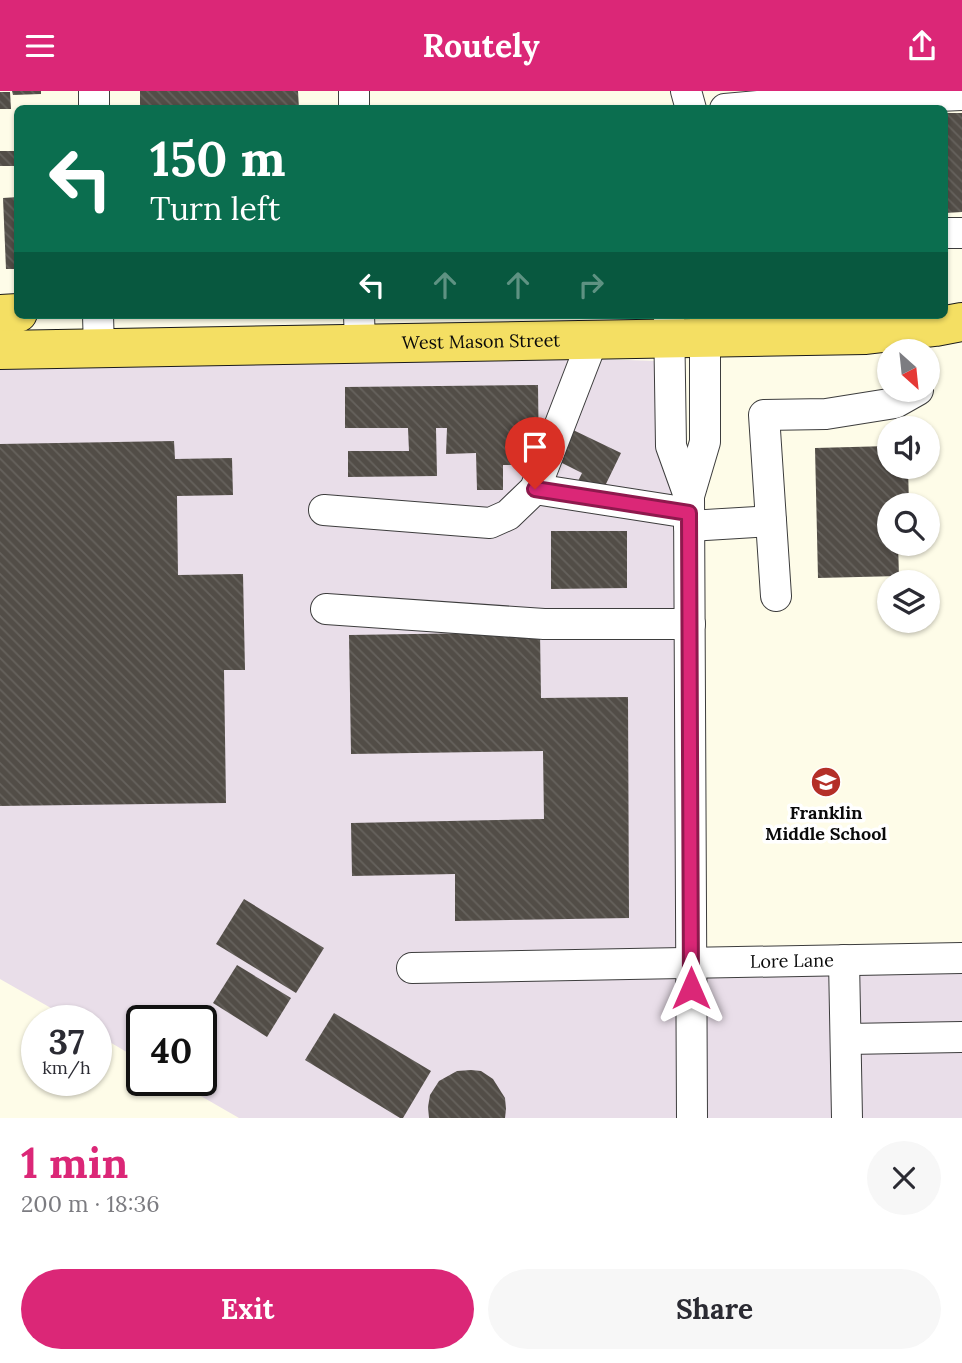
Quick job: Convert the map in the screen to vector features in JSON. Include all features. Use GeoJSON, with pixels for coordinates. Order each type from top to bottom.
{"type":"FeatureCollection","features":[{"type":"Feature","properties":{"kind":"main road","name":"West Mason Street"},"geometry":{"type":"LineString","coordinates":[[928,330],[962,313]]}},
{"type":"Feature","properties":{"kind":"main road","name":"West Mason Street"},"geometry":{"type":"LineString","coordinates":[[0,349],[99,332],[360,329],[593,339],[687,326],[866,335],[928,330],[962,322]]}},
{"type":"Feature","properties":{"kind":"street"},"geometry":{"type":"LineString","coordinates":[[803,105],[962,95]]}},
{"type":"Feature","properties":{"kind":"street"},"geometry":{"type":"LineString","coordinates":[[687,326],[671,446],[689,512],[692,1118]]}},
{"type":"Feature","properties":{"kind":"street"},"geometry":{"type":"LineString","coordinates":[[324,510],[491,523],[508,515],[535,489],[593,339]]}},
{"type":"Feature","properties":{"kind":"street"},"geometry":{"type":"LineString","coordinates":[[776,596],[764,415],[826,414],[895,403]]}},
{"type":"Feature","properties":{"kind":"street"},"geometry":{"type":"LineString","coordinates":[[535,489],[771,521]]}},
{"type":"Feature","properties":{"kind":"street"},"geometry":{"type":"LineString","coordinates":[[326,609],[544,624],[690,624]]}},
{"type":"Feature","properties":{"kind":"street","name":"Lore Lane"},"geometry":{"type":"LineString","coordinates":[[412,968],[962,958]]}},
{"type":"Feature","properties":{"kind":"street"},"geometry":{"type":"LineString","coordinates":[[844,960],[847,1118]]}},
{"type":"Feature","properties":{"kind":"street"},"geometry":{"type":"LineString","coordinates":[[846,1039],[962,1037]]}},
{"type":"Feature","properties":{"kind":"shaded area"},"geometry":{"type":"Polygon","coordinates":[[[0,339],[657,361],[689,496],[691,962],[962,958],[962,1118],[239,1118],[201,1096],[217,1096],[217,1005],[126,1005],[126,1052],[112,1043],[112,1005],[46,1005],[0,979],[0,339]]]}},
{"type":"Feature","properties":{"kind":"building"},"geometry":{"type":"Polygon","coordinates":[[[12,91],[41,91],[41,94],[13,95],[12,91]]]}},
{"type":"Feature","properties":{"kind":"building"},"geometry":{"type":"Polygon","coordinates":[[[140,91],[298,91],[299,105],[140,105],[140,91]]]}},
{"type":"Feature","properties":{"kind":"building"},"geometry":{"type":"Polygon","coordinates":[[[0,92],[10,92],[11,109],[0,109],[0,92]]]}},
{"type":"Feature","properties":{"kind":"building"},"geometry":{"type":"Polygon","coordinates":[[[948,113],[962,113],[962,212],[948,213],[948,113]]]}},
{"type":"Feature","properties":{"kind":"building"},"geometry":{"type":"Polygon","coordinates":[[[0,151],[14,151],[14,166],[0,166],[0,151]]]}},
{"type":"Feature","properties":{"kind":"building"},"geometry":{"type":"Polygon","coordinates":[[[14,197],[14,269],[6,269],[3,198],[14,197]]]}},
{"type":"Feature","properties":{"kind":"building"},"geometry":{"type":"Polygon","coordinates":[[[538,385],[539,465],[503,465],[503,490],[477,490],[476,453],[446,454],[447,428],[436,428],[437,476],[348,477],[348,451],[409,451],[408,428],[345,428],[345,387],[538,385]]]}},
{"type":"Feature","properties":{"kind":"building"},"geometry":{"type":"Polygon","coordinates":[[[569,428],[621,453],[605,486],[576,485],[582,473],[554,459],[569,428]]]}},
{"type":"Feature","properties":{"kind":"building"},"geometry":{"type":"Polygon","coordinates":[[[174,441],[175,459],[232,458],[233,495],[177,496],[178,575],[243,574],[245,670],[224,670],[226,803],[0,806],[0,444],[174,441]]]}},
{"type":"Feature","properties":{"kind":"building"},"geometry":{"type":"Polygon","coordinates":[[[877,446],[877,479],[908,479],[909,493],[877,493],[877,556],[898,556],[899,570],[877,570],[877,577],[818,578],[815,448],[877,446]]]}},
{"type":"Feature","properties":{"kind":"building"},"geometry":{"type":"Polygon","coordinates":[[[551,531],[627,531],[627,588],[551,589],[551,531]]]}},
{"type":"Feature","properties":{"kind":"building"},"geometry":{"type":"Polygon","coordinates":[[[540,632],[541,698],[628,697],[629,918],[455,921],[455,874],[352,876],[351,823],[544,819],[543,751],[351,754],[349,635],[540,632]]]}},
{"type":"Feature","properties":{"kind":"building"},"geometry":{"type":"Polygon","coordinates":[[[244,899],[324,948],[296,993],[216,944],[244,899]]]}},
{"type":"Feature","properties":{"kind":"building"},"geometry":{"type":"Polygon","coordinates":[[[237,965],[291,998],[267,1037],[213,1003],[237,965]]]}},
{"type":"Feature","properties":{"kind":"building"},"geometry":{"type":"Polygon","coordinates":[[[334,1013],[431,1071],[403,1118],[305,1060],[334,1013]]]}},
{"type":"Feature","properties":{"kind":"building"},"geometry":{"type":"Polygon","coordinates":[[[457,1071],[481,1071],[493,1079],[505,1098],[505,1118],[429,1118],[430,1095],[439,1081],[457,1071]]]}},
{"type":"Feature","properties":{"kind":"place","name":"Franklin Middle School"},"geometry":{"type":"Point","coordinates":[826,782]}},
{"type":"Feature","properties":{"kind":"route"},"geometry":{"type":"LineString","coordinates":[[535,489],[689,513],[691,988]]}}]}
